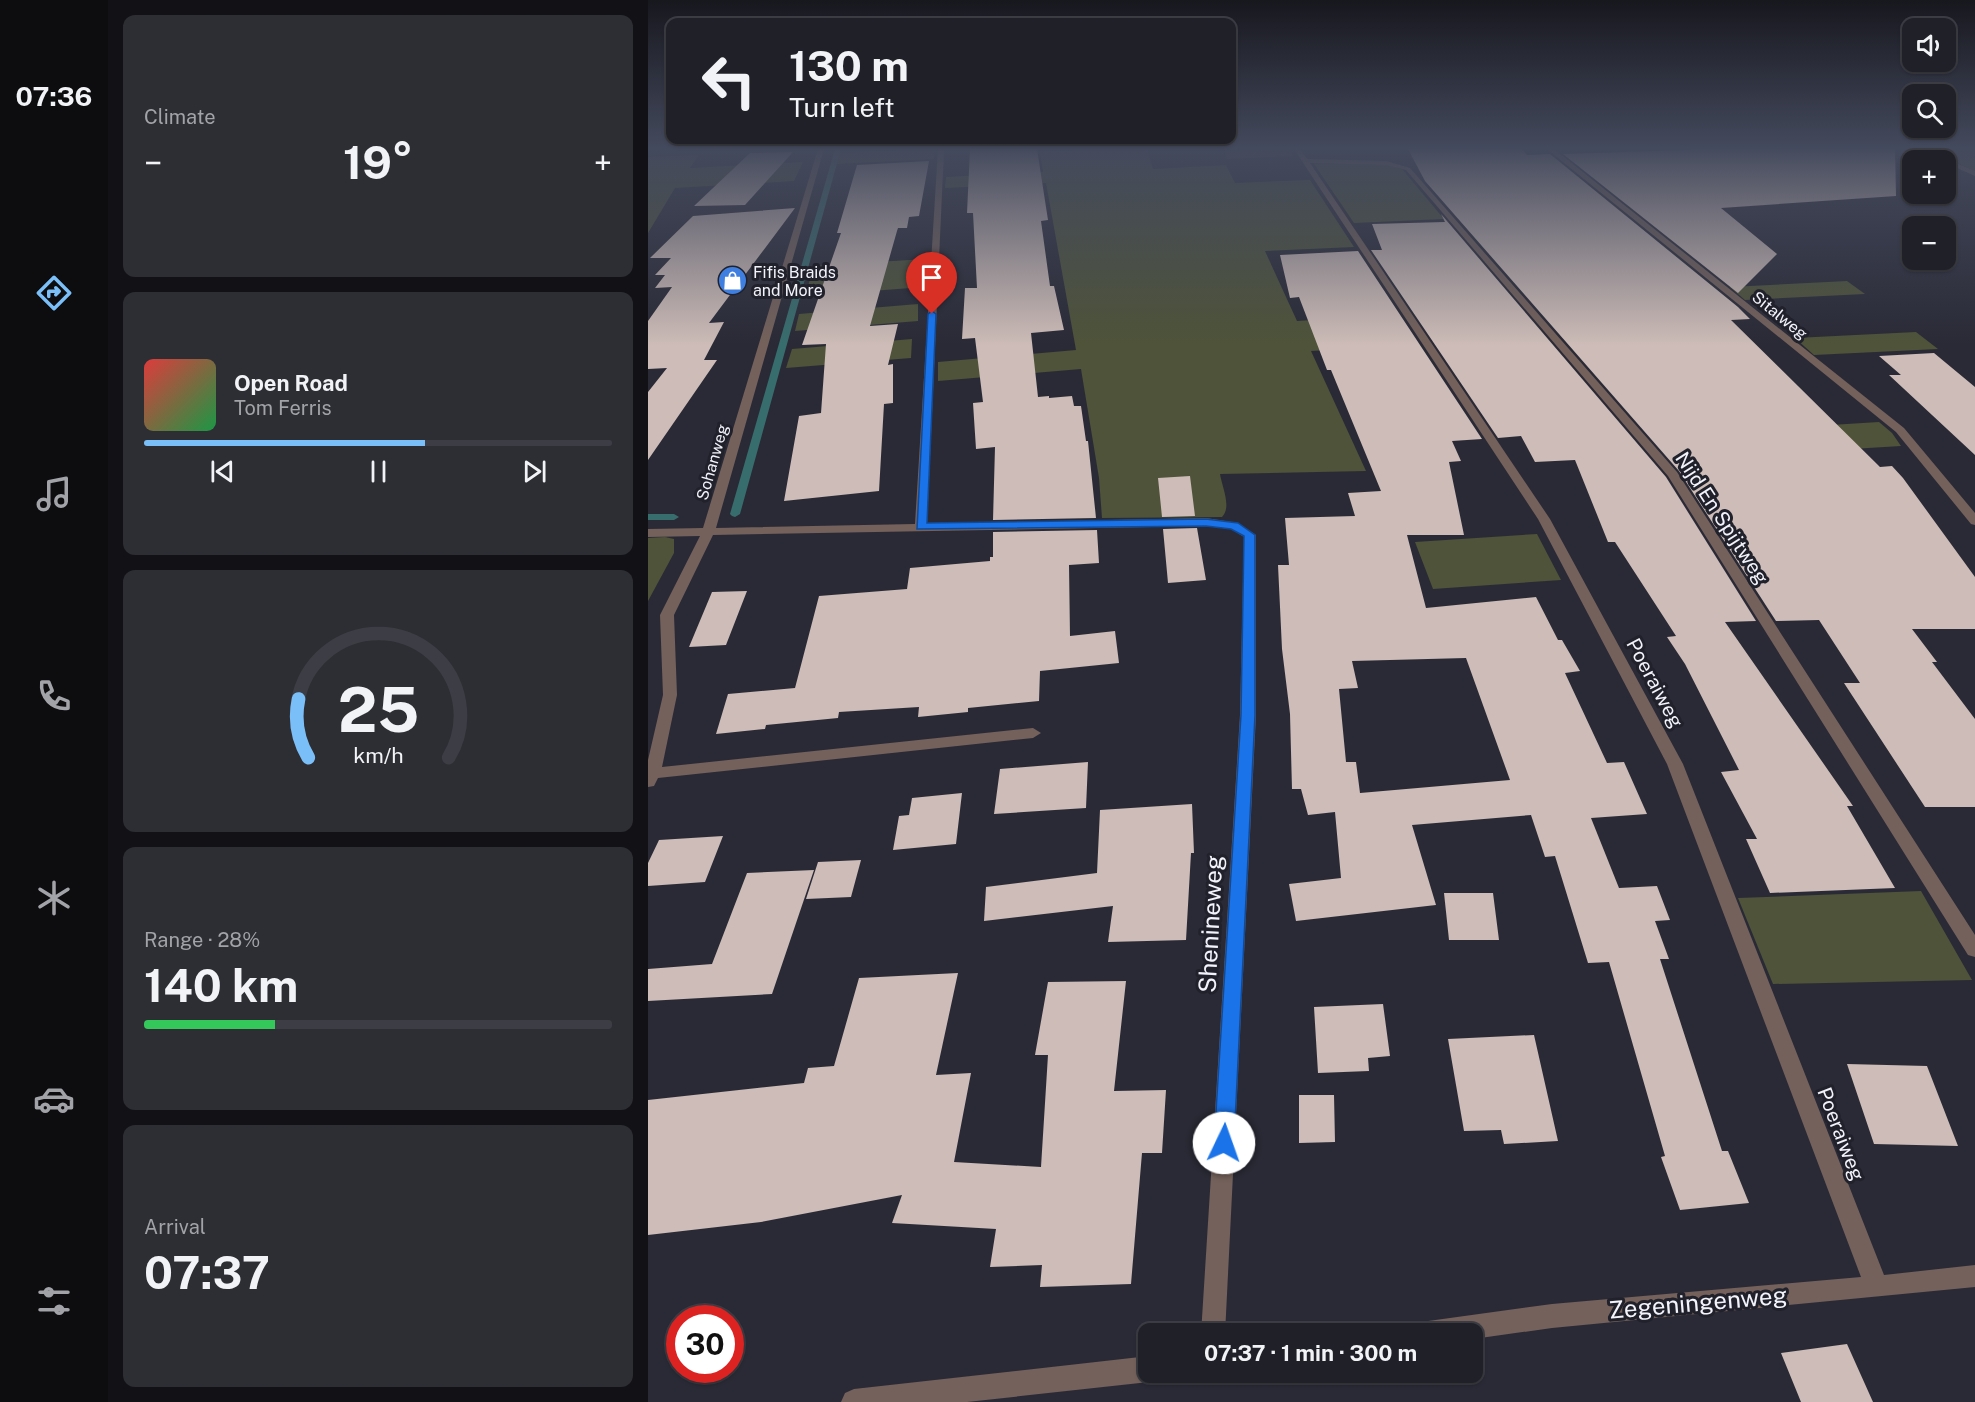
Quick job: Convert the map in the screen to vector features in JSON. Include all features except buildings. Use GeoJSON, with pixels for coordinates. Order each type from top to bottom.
{"type":"FeatureCollection","features":[{"type":"Feature","properties":{"kind":"street","name":"Sohanweg"},"geometry":{"type":"LineString","coordinates":[[650,778],[670,695],[667,615],[710,530],[802,214]]}},
{"type":"Feature","properties":{"kind":"street"},"geometry":{"type":"LineString","coordinates":[[648,533],[921,526],[938,214]]}},
{"type":"Feature","properties":{"kind":"street","name":"Poeraiweg"},"geometry":{"type":"LineString","coordinates":[[1341,214],[1544,519],[1675,764],[1877,1287]]}},
{"type":"Feature","properties":{"kind":"street","name":"Nijd En Spijtweg"},"geometry":{"type":"LineString","coordinates":[[1447,214],[1673,474],[1975,950]]}},
{"type":"Feature","properties":{"kind":"street","name":"Sitalweg"},"geometry":{"type":"LineString","coordinates":[[1631,214],[1899,430],[1975,521]]}},
{"type":"Feature","properties":{"kind":"street","name":"Shenineweg"},"geometry":{"type":"LineString","coordinates":[[921,526],[1206,522],[1234,526],[1250,535],[1248,715],[1214,1323]]}},
{"type":"Feature","properties":{"kind":"street"},"geometry":{"type":"LineString","coordinates":[[650,778],[1033,733]]}},
{"type":"Feature","properties":{"kind":"street","name":"Zegeningenweg"},"geometry":{"type":"LineString","coordinates":[[1483,1325],[1552,1316],[1975,1276]]}},
{"type":"Feature","properties":{"kind":"street"},"geometry":{"type":"LineString","coordinates":[[854,1402],[1138,1370]]}},
{"type":"Feature","properties":{"kind":"green space"},"geometry":{"type":"Polygon","coordinates":[[[648,214],[659,214],[648,233],[648,214]]]}},
{"type":"Feature","properties":{"kind":"green space"},"geometry":{"type":"Polygon","coordinates":[[[1052,214],[1333,214],[1354,247],[1265,251],[1297,321],[1394,315],[1411,345],[1311,351],[1366,471],[1220,474],[1226,502],[1225,513],[1222,517],[1102,518],[1099,478],[1081,369],[938,381],[938,362],[1076,350],[1052,214]]]}},
{"type":"Feature","properties":{"kind":"green space"},"geometry":{"type":"Polygon","coordinates":[[[1348,214],[1440,214],[1444,219],[1354,223],[1348,214]]]}},
{"type":"Feature","properties":{"kind":"green space"},"geometry":{"type":"Polygon","coordinates":[[[925,259],[924,287],[805,296],[814,266],[925,259]]]}},
{"type":"Feature","properties":{"kind":"green space"},"geometry":{"type":"Polygon","coordinates":[[[1847,281],[1865,294],[1745,300],[1730,287],[1847,281]]]}},
{"type":"Feature","properties":{"kind":"green space"},"geometry":{"type":"Polygon","coordinates":[[[918,304],[918,321],[795,331],[799,314],[918,304]]]}},
{"type":"Feature","properties":{"kind":"green space"},"geometry":{"type":"Polygon","coordinates":[[[1916,332],[1938,349],[1814,355],[1795,338],[1916,332]]]}},
{"type":"Feature","properties":{"kind":"green space"},"geometry":{"type":"Polygon","coordinates":[[[912,339],[911,358],[786,368],[792,349],[912,339]]]}},
{"type":"Feature","properties":{"kind":"green space"},"geometry":{"type":"Polygon","coordinates":[[[1879,422],[1892,433],[1901,446],[1786,453],[1765,429],[1879,422]]]}},
{"type":"Feature","properties":{"kind":"green space"},"geometry":{"type":"Polygon","coordinates":[[[1537,534],[1561,580],[1433,589],[1415,542],[1537,534]]]}},
{"type":"Feature","properties":{"kind":"green space"},"geometry":{"type":"Polygon","coordinates":[[[648,538],[674,539],[674,553],[648,601],[648,538]]]}},
{"type":"Feature","properties":{"kind":"green space"},"geometry":{"type":"Polygon","coordinates":[[[1921,891],[1972,980],[1773,984],[1738,898],[1921,891]]]}},
{"type":"Feature","properties":{"kind":"waterway"},"geometry":{"type":"LineString","coordinates":[[735,514],[820,214]]}},
{"type":"Feature","properties":{"kind":"waterway"},"geometry":{"type":"LineString","coordinates":[[648,517],[674,517]]}},
{"type":"Feature","properties":{"kind":"place","name":"Fifis Braids and More"},"geometry":{"type":"Point","coordinates":[732,281]}},
{"type":"Feature","properties":{"kind":"route"},"geometry":{"type":"LineString","coordinates":[[932,314],[921,526],[1206,522],[1234,526],[1250,535],[1248,715],[1224,1143]]}}]}
